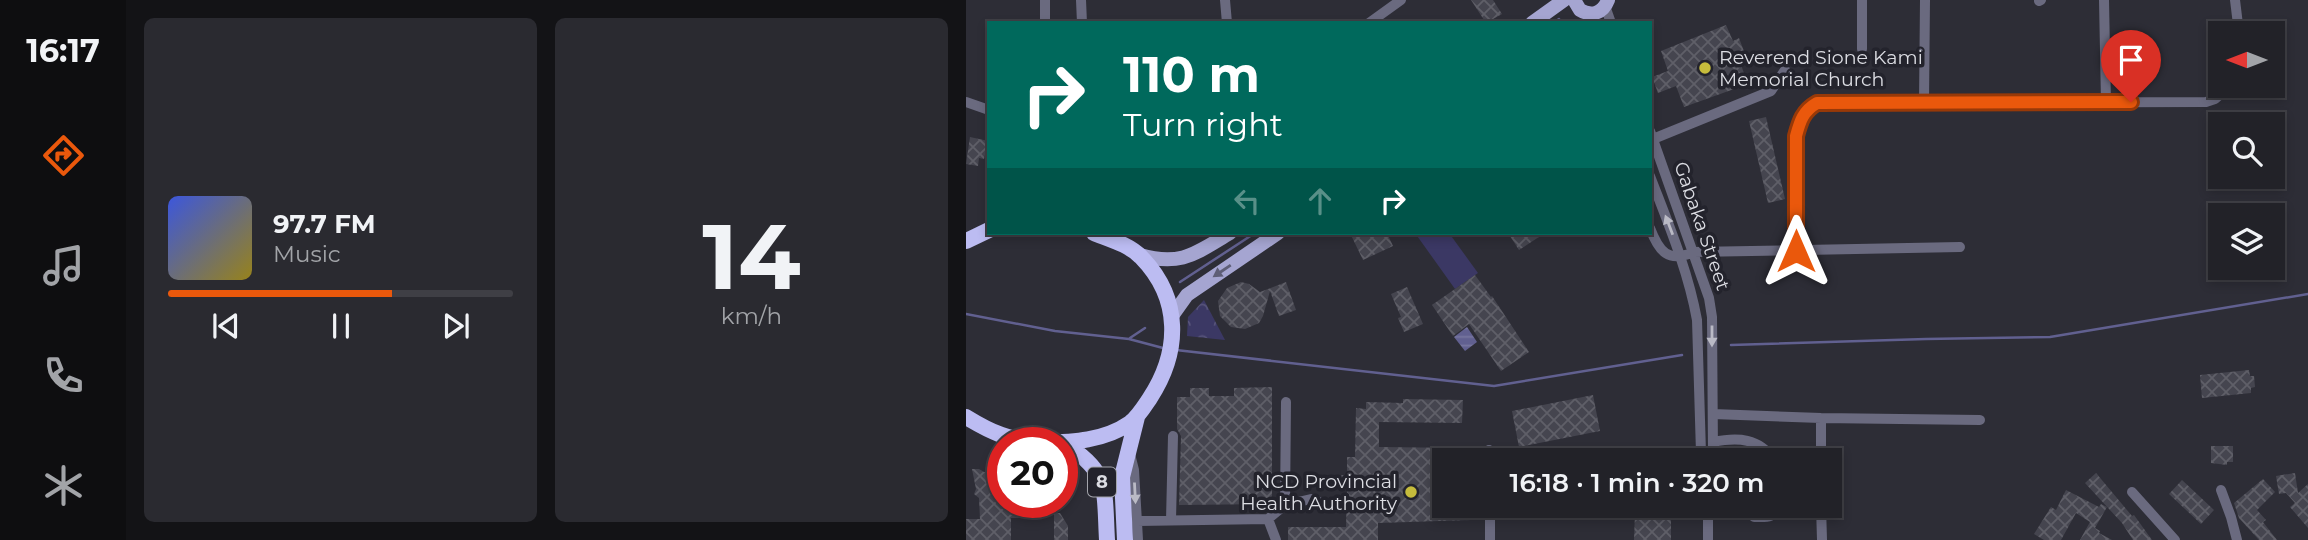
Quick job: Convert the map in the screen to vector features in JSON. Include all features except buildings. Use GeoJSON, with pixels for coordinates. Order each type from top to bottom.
{"type":"FeatureCollection","features":[{"type":"Feature","properties":{"kind":"highway"},"geometry":{"type":"LineString","coordinates":[[966,241],[987,231]]}},
{"type":"Feature","properties":{"kind":"highway"},"geometry":{"type":"LineString","coordinates":[[1078,440],[1099,438],[1121,429],[1137,416],[1160,382],[1170,356],[1172,321],[1169,303],[1157,278],[1140,255],[1099,235]]}},
{"type":"Feature","properties":{"kind":"highway","name":"8"},"geometry":{"type":"LineString","coordinates":[[1125,540],[1122,477],[1137,416]]}},
{"type":"Feature","properties":{"kind":"highway"},"geometry":{"type":"LineString","coordinates":[[966,417],[987,430]]}},
{"type":"Feature","properties":{"kind":"highway","name":"8"},"geometry":{"type":"LineString","coordinates":[[1078,452],[1099,474],[1107,540]]}},
{"type":"Feature","properties":{"kind":"main road"},"geometry":{"type":"LineString","coordinates":[[1535,21],[1564,0]]}},
{"type":"Feature","properties":{"kind":"main road"},"geometry":{"type":"LineString","coordinates":[[1574,0],[1578,8],[1591,17],[1608,2]]}},
{"type":"Feature","properties":{"kind":"main road"},"geometry":{"type":"LineString","coordinates":[[1140,255],[1160,261],[1191,257],[1227,235]]}},
{"type":"Feature","properties":{"kind":"main road"},"geometry":{"type":"LineString","coordinates":[[1172,321],[1187,295],[1275,235]]}},
{"type":"Feature","properties":{"kind":"street"},"geometry":{"type":"LineString","coordinates":[[1045,0],[1045,21]]}},
{"type":"Feature","properties":{"kind":"street"},"geometry":{"type":"LineString","coordinates":[[1081,0],[1082,21]]}},
{"type":"Feature","properties":{"kind":"street"},"geometry":{"type":"LineString","coordinates":[[1225,0],[1227,21]]}},
{"type":"Feature","properties":{"kind":"street"},"geometry":{"type":"LineString","coordinates":[[1372,21],[1401,0]]}},
{"type":"Feature","properties":{"kind":"street"},"geometry":{"type":"LineString","coordinates":[[1862,49],[1863,0]]}},
{"type":"Feature","properties":{"kind":"street"},"geometry":{"type":"LineString","coordinates":[[1924,103],[1925,0]]}},
{"type":"Feature","properties":{"kind":"street"},"geometry":{"type":"LineString","coordinates":[[2104,0],[2106,103]]}},
{"type":"Feature","properties":{"kind":"street"},"geometry":{"type":"LineString","coordinates":[[2235,0],[2238,21]]}},
{"type":"Feature","properties":{"kind":"street"},"geometry":{"type":"LineString","coordinates":[[1608,2],[1611,21]]}},
{"type":"Feature","properties":{"kind":"street"},"geometry":{"type":"LineString","coordinates":[[1652,135],[1771,91],[1785,70]]}},
{"type":"Feature","properties":{"kind":"street"},"geometry":{"type":"LineString","coordinates":[[1796,251],[1796,136],[1805,112],[1817,103],[2206,102],[2216,98]]}},
{"type":"Feature","properties":{"kind":"street"},"geometry":{"type":"LineString","coordinates":[[966,102],[987,109]]}},
{"type":"Feature","properties":{"kind":"street","name":"Gabaka Street"},"geometry":{"type":"LineString","coordinates":[[1652,135],[1709,298],[1712,317],[1713,448]]}},
{"type":"Feature","properties":{"kind":"street","name":"Gabaka Street"},"geometry":{"type":"LineString","coordinates":[[1652,181],[1681,258],[1697,320],[1701,448]]}},
{"type":"Feature","properties":{"kind":"street"},"geometry":{"type":"LineString","coordinates":[[1652,233],[1657,246],[1666,254],[1681,258],[1695,252],[1960,247]]}},
{"type":"Feature","properties":{"kind":"street"},"geometry":{"type":"LineString","coordinates":[[1285,505],[1286,402]]}},
{"type":"Feature","properties":{"kind":"street"},"geometry":{"type":"LineString","coordinates":[[1713,414],[1980,420]]}},
{"type":"Feature","properties":{"kind":"street"},"geometry":{"type":"LineString","coordinates":[[1821,418],[1821,448]]}},
{"type":"Feature","properties":{"kind":"street"},"geometry":{"type":"LineString","coordinates":[[1171,520],[1173,436]]}},
{"type":"Feature","properties":{"kind":"street"},"geometry":{"type":"LineString","coordinates":[[1713,442],[1734,438],[1766,448]]}},
{"type":"Feature","properties":{"kind":"street"},"geometry":{"type":"LineString","coordinates":[[1128,447],[1134,471],[1138,540]]}},
{"type":"Feature","properties":{"kind":"street"},"geometry":{"type":"LineString","coordinates":[[2221,490],[2236,540]]}},
{"type":"Feature","properties":{"kind":"street"},"geometry":{"type":"LineString","coordinates":[[2132,492],[2175,540]]}},
{"type":"Feature","properties":{"kind":"street"},"geometry":{"type":"LineString","coordinates":[[1137,521],[1268,519],[1285,505],[1311,499],[1332,507]]}},
{"type":"Feature","properties":{"kind":"street"},"geometry":{"type":"LineString","coordinates":[[1490,518],[1490,540]]}},
{"type":"Feature","properties":{"kind":"street"},"geometry":{"type":"LineString","coordinates":[[1708,518],[1708,540]]}},
{"type":"Feature","properties":{"kind":"street"},"geometry":{"type":"LineString","coordinates":[[1821,518],[1822,540]]}},
{"type":"Feature","properties":{"kind":"street"},"geometry":{"type":"LineString","coordinates":[[1268,519],[1276,540]]}},
{"type":"Feature","properties":{"kind":"green space"},"geometry":{"type":"Polygon","coordinates":[[[1416,235],[1450,235],[1478,273],[1455,289],[1416,235]]]}},
{"type":"Feature","properties":{"kind":"green space"},"geometry":{"type":"Polygon","coordinates":[[[1204,300],[1225,340],[1187,336],[1188,317],[1204,300]]]}},
{"type":"Feature","properties":{"kind":"water"},"geometry":{"type":"Polygon","coordinates":[[[1467,327],[1477,342],[1465,351],[1454,337],[1467,327]]]}},
{"type":"Feature","properties":{"kind":"waterway"},"geometry":{"type":"LineString","coordinates":[[1180,282],[1252,235]]}},
{"type":"Feature","properties":{"kind":"waterway"},"geometry":{"type":"LineString","coordinates":[[1731,345],[2050,337],[2308,294]]}},
{"type":"Feature","properties":{"kind":"waterway"},"geometry":{"type":"LineString","coordinates":[[966,314],[1055,331],[1129,339],[1163,348]]}},
{"type":"Feature","properties":{"kind":"waterway"},"geometry":{"type":"LineString","coordinates":[[1130,338],[1145,328]]}},
{"type":"Feature","properties":{"kind":"waterway"},"geometry":{"type":"LineString","coordinates":[[1176,350],[1494,386],[1682,355]]}},
{"type":"Feature","properties":{"kind":"place","name":"Reverend Sione Kami Memorial Church"},"geometry":{"type":"Point","coordinates":[1705,68]}},
{"type":"Feature","properties":{"kind":"place","name":"NCD Provincial Health Authority"},"geometry":{"type":"Point","coordinates":[1411,492]}},
{"type":"Feature","properties":{"kind":"route"},"geometry":{"type":"LineString","coordinates":[[1796,251],[1796,136],[1805,112],[1817,103],[2131,102]]}}]}
